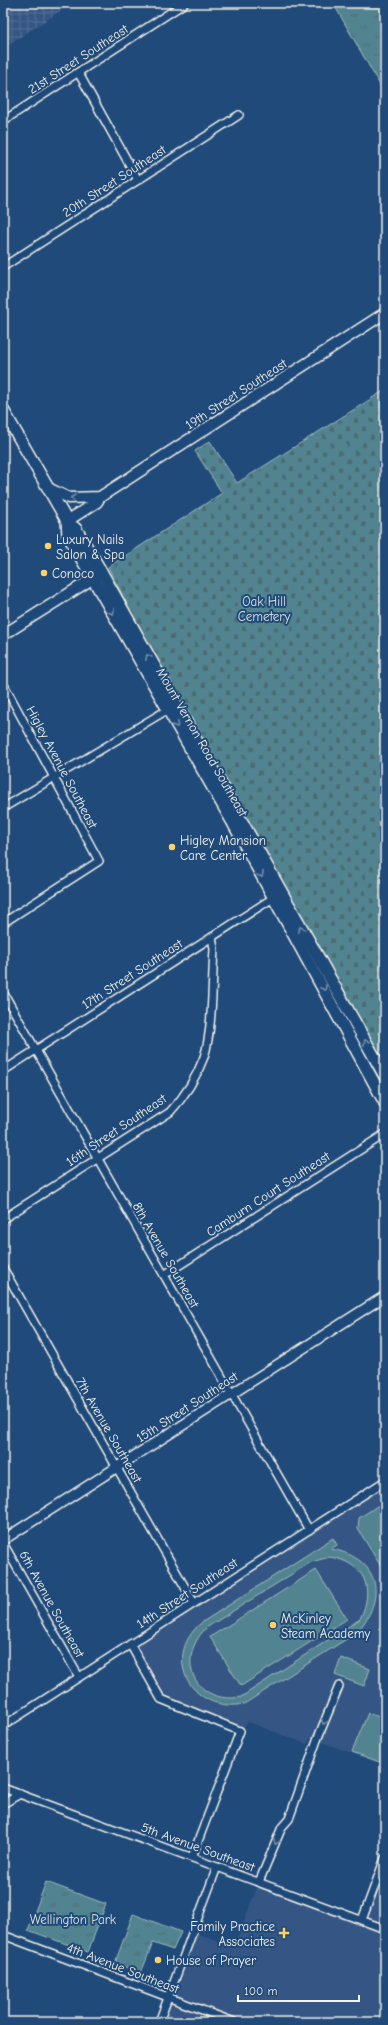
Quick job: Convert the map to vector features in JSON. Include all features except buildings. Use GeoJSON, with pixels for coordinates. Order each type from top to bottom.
{"type":"FeatureCollection","features":[{"type":"Feature","properties":{"kind":"main road","name":"19th Street Southeast"},"geometry":{"type":"LineString","coordinates":[[48,488],[69,498],[100,496],[385,313]]}},
{"type":"Feature","properties":{"kind":"main road","name":"Mount Vernon Road Southeast"},"geometry":{"type":"LineString","coordinates":[[3,410],[67,521],[68,535],[97,576],[385,1076]]}},
{"type":"Feature","properties":{"kind":"main road","name":"19th Street Southeast"},"geometry":{"type":"LineString","coordinates":[[67,521],[97,502],[100,496]]}},
{"type":"Feature","properties":{"kind":"main road","name":"Mount Vernon Road Southeast"},"geometry":{"type":"LineString","coordinates":[[97,576],[167,710],[232,821],[384,1100]]}},
{"type":"Feature","properties":{"kind":"main road"},"geometry":{"type":"LineString","coordinates":[[3,635],[97,576]]}},
{"type":"Feature","properties":{"kind":"street","name":"21st Street Southeast"},"geometry":{"type":"LineString","coordinates":[[3,121],[186,3]]}},
{"type":"Feature","properties":{"kind":"street"},"geometry":{"type":"LineString","coordinates":[[78,72],[138,180]]}},
{"type":"Feature","properties":{"kind":"street","name":"20th Street Southeast"},"geometry":{"type":"LineString","coordinates":[[3,267],[239,114]]}},
{"type":"Feature","properties":{"kind":"street","name":"Higley Avenue Southeast"},"geometry":{"type":"LineString","coordinates":[[3,683],[99,861],[3,923]]}},
{"type":"Feature","properties":{"kind":"street"},"geometry":{"type":"LineString","coordinates":[[3,808],[167,710]]}},
{"type":"Feature","properties":{"kind":"street","name":"17th Street Southeast"},"geometry":{"type":"LineString","coordinates":[[3,1071],[273,898]]}},
{"type":"Feature","properties":{"kind":"street","name":"16th Street Southeast"},"geometry":{"type":"LineString","coordinates":[[3,1219],[170,1112],[180,1101],[204,1057],[208,1037],[214,949],[212,937]]}},
{"type":"Feature","properties":{"kind":"street","name":"8th Avenue Southeast"},"geometry":{"type":"LineString","coordinates":[[3,992],[308,1530]]}},
{"type":"Feature","properties":{"kind":"street","name":"Camburn Court Southeast"},"geometry":{"type":"LineString","coordinates":[[164,1275],[385,1134]]}},
{"type":"Feature","properties":{"kind":"street","name":"7th Avenue Southeast"},"geometry":{"type":"LineString","coordinates":[[3,1268],[194,1603]]}},
{"type":"Feature","properties":{"kind":"street","name":"15th Street Southeast"},"geometry":{"type":"LineString","coordinates":[[3,1541],[385,1296]]}},
{"type":"Feature","properties":{"kind":"street","name":"14th Street Southeast"},"geometry":{"type":"LineString","coordinates":[[3,1726],[385,1481]]}},
{"type":"Feature","properties":{"kind":"street","name":"6th Avenue Southeast"},"geometry":{"type":"LineString","coordinates":[[3,1541],[79,1677]]}},
{"type":"Feature","properties":{"kind":"street"},"geometry":{"type":"LineString","coordinates":[[130,1644],[161,1699],[240,1730],[192,1857]]}},
{"type":"Feature","properties":{"kind":"street"},"geometry":{"type":"LineString","coordinates":[[259,1882],[282,1827],[289,1819],[317,1740],[339,1686]]}},
{"type":"Feature","properties":{"kind":"street","name":"5th Avenue Southeast"},"geometry":{"type":"LineString","coordinates":[[3,1788],[385,1928]]}},
{"type":"Feature","properties":{"kind":"street"},"geometry":{"type":"LineString","coordinates":[[3,1804],[20,1794]]}},
{"type":"Feature","properties":{"kind":"street"},"geometry":{"type":"LineString","coordinates":[[362,1920],[385,1858]]}},
{"type":"Feature","properties":{"kind":"street"},"geometry":{"type":"LineString","coordinates":[[159,2022],[217,1867]]}},
{"type":"Feature","properties":{"kind":"street","name":"4th Avenue Southeast"},"geometry":{"type":"LineString","coordinates":[[3,1935],[234,2022]]}},
{"type":"Feature","properties":{"kind":"shaded area"},"geometry":{"type":"Polygon","coordinates":[[[3,3],[73,3],[3,48],[3,3]]]}},
{"type":"Feature","properties":{"kind":"shaded area","name":"McKinley Steam Academy"},"geometry":{"type":"Polygon","coordinates":[[[385,1481],[385,1765],[310,1738],[307,1744],[248,1722],[240,1731],[161,1699],[130,1644],[385,1481]]]}},
{"type":"Feature","properties":{"kind":"shaded area"},"geometry":{"type":"Polygon","coordinates":[[[385,1858],[385,2022],[157,2022],[192,1932],[234,1947],[259,1882],[362,1920],[385,1858]]]}},
{"type":"Feature","properties":{"kind":"green space"},"geometry":{"type":"Polygon","coordinates":[[[333,3],[385,3],[385,94],[333,3]]]}},
{"type":"Feature","properties":{"kind":"green space","name":"Oak Hill Cemetery"},"geometry":{"type":"Polygon","coordinates":[[[385,390],[385,1067],[157,663],[108,567],[222,493],[195,451],[210,441],[237,483],[385,390]]]}},
{"type":"Feature","properties":{"kind":"green space"},"geometry":{"type":"Polygon","coordinates":[[[385,1501],[385,1573],[358,1529],[359,1518],[385,1501]]]}},
{"type":"Feature","properties":{"kind":"green space"},"geometry":{"type":"Polygon","coordinates":[[[333,1538],[337,1545],[331,1549],[347,1554],[360,1561],[369,1570],[374,1581],[375,1593],[372,1606],[366,1620],[356,1633],[244,1704],[226,1705],[210,1701],[197,1692],[188,1681],[183,1667],[183,1652],[189,1637],[201,1623],[333,1538]],[[330,1557],[311,1562],[206,1628],[196,1641],[192,1654],[191,1666],[195,1678],[202,1687],[212,1694],[225,1698],[241,1697],[360,1619],[367,1597],[364,1579],[359,1571],[352,1565],[342,1560],[330,1557]]]}},
{"type":"Feature","properties":{"kind":"green space"},"geometry":{"type":"Polygon","coordinates":[[[316,1570],[347,1619],[241,1686],[210,1637],[316,1570]]]}},
{"type":"Feature","properties":{"kind":"green space"},"geometry":{"type":"Polygon","coordinates":[[[341,1658],[370,1669],[364,1686],[335,1675],[341,1658]]]}},
{"type":"Feature","properties":{"kind":"green space"},"geometry":{"type":"Polygon","coordinates":[[[368,1713],[385,1719],[385,1764],[352,1752],[368,1713]]]}},
{"type":"Feature","properties":{"kind":"green space","name":"Wellington Park"},"geometry":{"type":"Polygon","coordinates":[[[46,1882],[106,1904],[88,1952],[28,1930],[46,1882]]]}},
{"type":"Feature","properties":{"kind":"green space","name":"Wellington Park"},"geometry":{"type":"Polygon","coordinates":[[[133,1914],[181,1932],[173,1950],[153,1943],[141,1973],[115,1963],[133,1914]]]}},
{"type":"Feature","properties":{"kind":"place","name":"Luxury Nails Salon & Spa"},"geometry":{"type":"Point","coordinates":[48,546]}},
{"type":"Feature","properties":{"kind":"place","name":"Conoco"},"geometry":{"type":"Point","coordinates":[44,573]}},
{"type":"Feature","properties":{"kind":"place","name":"Higley Mansion Care Center"},"geometry":{"type":"Point","coordinates":[172,847]}},
{"type":"Feature","properties":{"kind":"place","name":"McKinley Steam Academy"},"geometry":{"type":"Point","coordinates":[273,1625]}},
{"type":"Feature","properties":{"kind":"place","name":"Family Practice Associates"},"geometry":{"type":"Point","coordinates":[284,1933]}},
{"type":"Feature","properties":{"kind":"place","name":"House of Prayer"},"geometry":{"type":"Point","coordinates":[158,1960]}}]}
